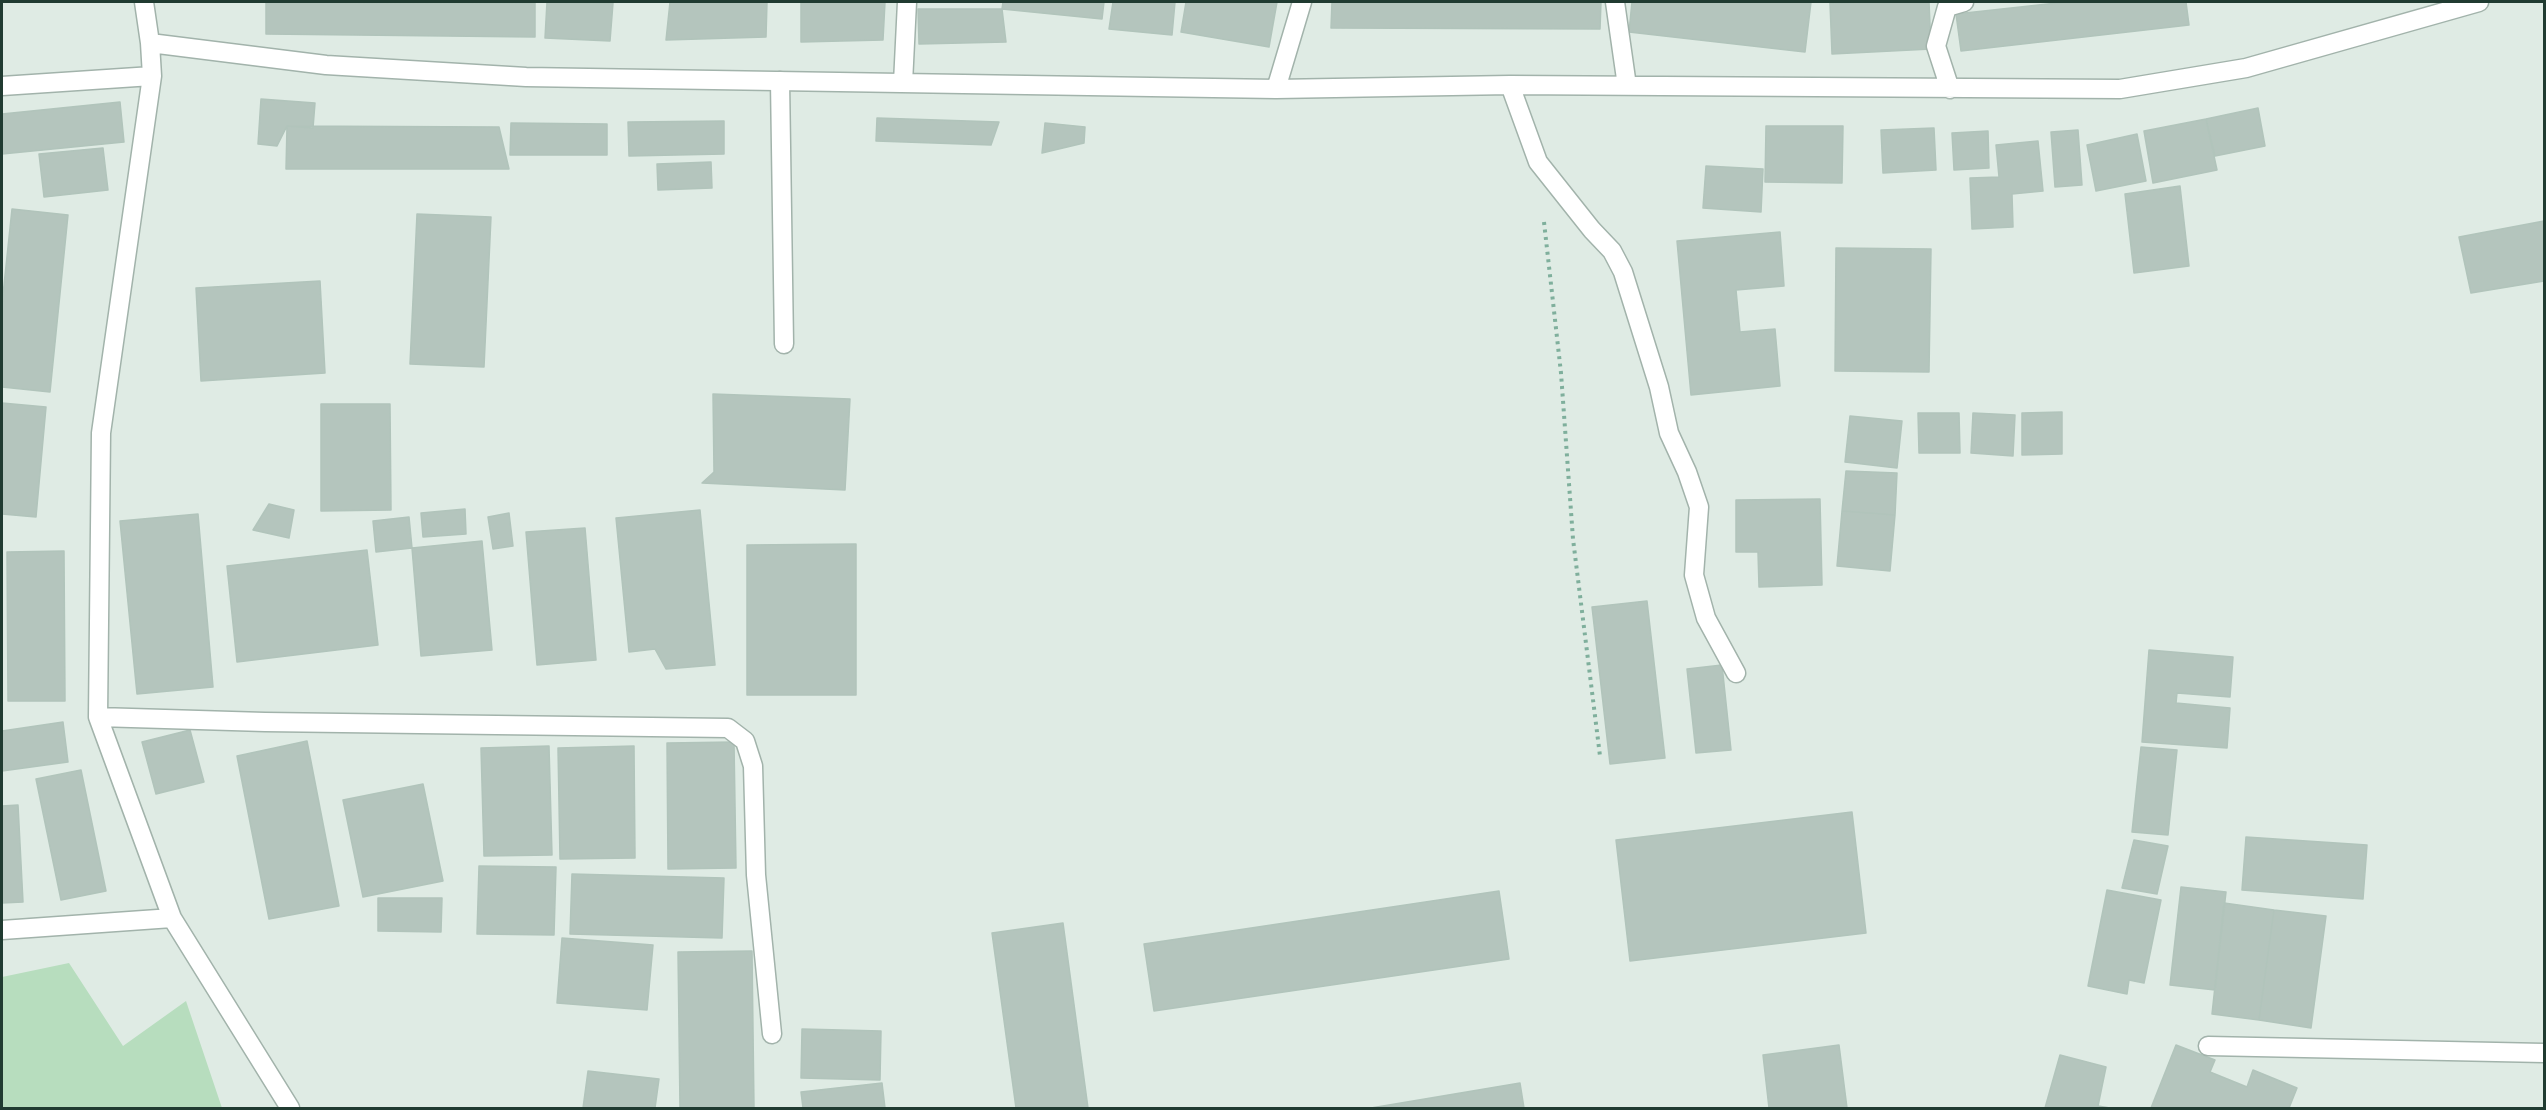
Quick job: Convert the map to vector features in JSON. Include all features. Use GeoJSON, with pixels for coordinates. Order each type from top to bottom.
{"type":"FeatureCollection","features":[{"type":"Feature","properties":{"kind":"street"},"geometry":{"type":"LineString","coordinates":[[144,2],[152,76],[102,433],[98,717],[172,918],[290,1108]]}},
{"type":"Feature","properties":{"kind":"street"},"geometry":{"type":"LineString","coordinates":[[903,83],[907,2]]}},
{"type":"Feature","properties":{"kind":"street"},"geometry":{"type":"LineString","coordinates":[[1276,89],[1302,2]]}},
{"type":"Feature","properties":{"kind":"street"},"geometry":{"type":"LineString","coordinates":[[1615,2],[1627,86]]}},
{"type":"Feature","properties":{"kind":"street"},"geometry":{"type":"LineString","coordinates":[[1950,89],[1936,46],[1947,8],[1964,2]]}},
{"type":"Feature","properties":{"kind":"street"},"geometry":{"type":"LineString","coordinates":[[150,43],[326,65],[526,77],[1276,89],[1510,85],[1950,89],[2132,87],[2246,68],[2479,2]]}},
{"type":"Feature","properties":{"kind":"street"},"geometry":{"type":"LineString","coordinates":[[2,86],[152,76]]}},
{"type":"Feature","properties":{"kind":"street"},"geometry":{"type":"LineString","coordinates":[[780,81],[784,344]]}},
{"type":"Feature","properties":{"kind":"street"},"geometry":{"type":"LineString","coordinates":[[1510,85],[1538,162],[1592,230],[1612,251],[1623,272],[1659,387],[1669,434],[1687,472],[1699,507],[1694,575],[1706,618],[1736,673]]}},
{"type":"Feature","properties":{"kind":"street"},"geometry":{"type":"LineString","coordinates":[[98,717],[265,722],[728,728],[745,741],[753,765],[756,875],[772,1034]]}},
{"type":"Feature","properties":{"kind":"street"},"geometry":{"type":"LineString","coordinates":[[2,930],[172,918]]}},
{"type":"Feature","properties":{"kind":"street"},"geometry":{"type":"LineString","coordinates":[[2208,1046],[2544,1053]]}},
{"type":"Feature","properties":{"kind":"path"},"geometry":{"type":"LineString","coordinates":[[1544,220],[1561,373],[1573,539],[1600,756]]}},
{"type":"Feature","properties":{"kind":"green space"},"geometry":{"type":"Polygon","coordinates":[[[69,963],[123,1046],[186,1001],[222,1108],[2,1108],[2,977],[69,963]]]}},
{"type":"Feature","properties":{"kind":"building"},"geometry":{"type":"Polygon","coordinates":[[[266,2],[535,3],[535,37],[266,34],[266,2]]]}},
{"type":"Feature","properties":{"kind":"building"},"geometry":{"type":"Polygon","coordinates":[[[547,2],[613,3],[610,41],[545,38],[547,2]]]}},
{"type":"Feature","properties":{"kind":"building"},"geometry":{"type":"Polygon","coordinates":[[[670,2],[767,2],[766,37],[666,40],[670,2]]]}},
{"type":"Feature","properties":{"kind":"building"},"geometry":{"type":"Polygon","coordinates":[[[801,2],[885,2],[883,40],[801,42],[801,2]]]}},
{"type":"Feature","properties":{"kind":"building"},"geometry":{"type":"Polygon","coordinates":[[[1003,2],[1104,2],[1102,19],[1002,9],[1003,2]]]}},
{"type":"Feature","properties":{"kind":"building"},"geometry":{"type":"Polygon","coordinates":[[[1113,2],[1175,2],[1172,35],[1109,29],[1113,2]]]}},
{"type":"Feature","properties":{"kind":"building"},"geometry":{"type":"Polygon","coordinates":[[[1186,2],[1277,2],[1269,47],[1181,32],[1186,2]]]}},
{"type":"Feature","properties":{"kind":"building"},"geometry":{"type":"Polygon","coordinates":[[[1332,2],[1601,2],[1600,29],[1331,28],[1332,2]]]}},
{"type":"Feature","properties":{"kind":"building"},"geometry":{"type":"Polygon","coordinates":[[[1632,2],[1811,2],[1805,52],[1629,32],[1632,2]]]}},
{"type":"Feature","properties":{"kind":"building"},"geometry":{"type":"Polygon","coordinates":[[[1929,2],[1931,49],[1832,54],[1830,3],[1929,2]]]}},
{"type":"Feature","properties":{"kind":"building"},"geometry":{"type":"Polygon","coordinates":[[[2066,2],[2186,2],[2189,25],[1961,51],[1956,14],[2066,2]]]}},
{"type":"Feature","properties":{"kind":"building"},"geometry":{"type":"Polygon","coordinates":[[[918,9],[1002,9],[1006,42],[919,44],[918,9]]]}},
{"type":"Feature","properties":{"kind":"building"},"geometry":{"type":"Polygon","coordinates":[[[261,99],[315,103],[313,128],[287,126],[277,146],[258,144],[261,99]]]}},
{"type":"Feature","properties":{"kind":"building"},"geometry":{"type":"Polygon","coordinates":[[[120,102],[124,142],[2,154],[2,114],[120,102]]]}},
{"type":"Feature","properties":{"kind":"building"},"geometry":{"type":"Polygon","coordinates":[[[2258,108],[2265,146],[2215,156],[2206,119],[2258,108]]]}},
{"type":"Feature","properties":{"kind":"building"},"geometry":{"type":"Polygon","coordinates":[[[877,118],[999,122],[991,145],[876,141],[877,118]]]}},
{"type":"Feature","properties":{"kind":"building"},"geometry":{"type":"Polygon","coordinates":[[[2206,119],[2217,170],[2153,183],[2144,131],[2206,119]]]}},
{"type":"Feature","properties":{"kind":"building"},"geometry":{"type":"Polygon","coordinates":[[[724,121],[724,154],[629,156],[628,122],[724,121]]]}},
{"type":"Feature","properties":{"kind":"building"},"geometry":{"type":"Polygon","coordinates":[[[511,123],[607,124],[607,155],[510,155],[511,123]]]}},
{"type":"Feature","properties":{"kind":"building"},"geometry":{"type":"Polygon","coordinates":[[[1045,123],[1085,127],[1084,143],[1042,153],[1045,123]]]}},
{"type":"Feature","properties":{"kind":"building"},"geometry":{"type":"Polygon","coordinates":[[[287,126],[499,127],[509,169],[286,169],[287,126]]]}},
{"type":"Feature","properties":{"kind":"building"},"geometry":{"type":"Polygon","coordinates":[[[1766,126],[1843,126],[1842,183],[1765,182],[1766,126]]]}},
{"type":"Feature","properties":{"kind":"building"},"geometry":{"type":"Polygon","coordinates":[[[1934,128],[1936,170],[1883,173],[1881,130],[1934,128]]]}},
{"type":"Feature","properties":{"kind":"building"},"geometry":{"type":"Polygon","coordinates":[[[2078,130],[2082,185],[2055,187],[2051,132],[2078,130]]]}},
{"type":"Feature","properties":{"kind":"building"},"geometry":{"type":"Polygon","coordinates":[[[1988,131],[1989,168],[1954,170],[1952,133],[1988,131]]]}},
{"type":"Feature","properties":{"kind":"building"},"geometry":{"type":"Polygon","coordinates":[[[2137,134],[2146,181],[2096,191],[2087,145],[2137,134]]]}},
{"type":"Feature","properties":{"kind":"building"},"geometry":{"type":"Polygon","coordinates":[[[2038,141],[2043,191],[2012,194],[2013,227],[1972,229],[1970,178],[1999,177],[1996,145],[2038,141]]]}},
{"type":"Feature","properties":{"kind":"building"},"geometry":{"type":"Polygon","coordinates":[[[103,148],[108,190],[44,197],[39,154],[103,148]]]}},
{"type":"Feature","properties":{"kind":"building"},"geometry":{"type":"Polygon","coordinates":[[[711,162],[712,188],[658,190],[657,164],[711,162]]]}},
{"type":"Feature","properties":{"kind":"building"},"geometry":{"type":"Polygon","coordinates":[[[1706,166],[1763,169],[1761,212],[1703,208],[1706,166]]]}},
{"type":"Feature","properties":{"kind":"building"},"geometry":{"type":"Polygon","coordinates":[[[2180,186],[2189,266],[2134,273],[2125,194],[2180,186]]]}},
{"type":"Feature","properties":{"kind":"building"},"geometry":{"type":"Polygon","coordinates":[[[12,209],[68,215],[50,392],[2,387],[2,304],[12,209]]]}},
{"type":"Feature","properties":{"kind":"building"},"geometry":{"type":"Polygon","coordinates":[[[417,214],[491,217],[484,367],[410,364],[417,214]]]}},
{"type":"Feature","properties":{"kind":"building"},"geometry":{"type":"Polygon","coordinates":[[[2544,221],[2544,281],[2471,293],[2459,237],[2544,221]]]}},
{"type":"Feature","properties":{"kind":"building"},"geometry":{"type":"Polygon","coordinates":[[[1780,232],[1784,286],[1736,290],[1740,332],[1775,329],[1780,386],[1691,395],[1677,241],[1780,232]]]}},
{"type":"Feature","properties":{"kind":"building"},"geometry":{"type":"Polygon","coordinates":[[[1836,248],[1931,249],[1929,372],[1835,371],[1836,248]]]}},
{"type":"Feature","properties":{"kind":"building"},"geometry":{"type":"Polygon","coordinates":[[[320,281],[325,373],[201,381],[196,288],[320,281]]]}},
{"type":"Feature","properties":{"kind":"building"},"geometry":{"type":"Polygon","coordinates":[[[713,394],[850,399],[845,490],[702,483],[714,472],[713,394]]]}},
{"type":"Feature","properties":{"kind":"building"},"geometry":{"type":"Polygon","coordinates":[[[2,403],[46,407],[36,517],[2,514],[2,403]]]}},
{"type":"Feature","properties":{"kind":"building"},"geometry":{"type":"Polygon","coordinates":[[[321,404],[390,404],[391,510],[321,511],[321,404]]]}},
{"type":"Feature","properties":{"kind":"building"},"geometry":{"type":"Polygon","coordinates":[[[2062,412],[2062,454],[2022,455],[2022,413],[2062,412]]]}},
{"type":"Feature","properties":{"kind":"building"},"geometry":{"type":"Polygon","coordinates":[[[1918,413],[1959,413],[1960,453],[1919,453],[1918,413]]]}},
{"type":"Feature","properties":{"kind":"building"},"geometry":{"type":"Polygon","coordinates":[[[1973,413],[2015,415],[2013,456],[1971,453],[1973,413]]]}},
{"type":"Feature","properties":{"kind":"building"},"geometry":{"type":"Polygon","coordinates":[[[1850,416],[1902,421],[1897,468],[1845,462],[1850,416]]]}},
{"type":"Feature","properties":{"kind":"building"},"geometry":{"type":"Polygon","coordinates":[[[1846,471],[1897,473],[1895,515],[1842,511],[1846,471]]]}},
{"type":"Feature","properties":{"kind":"building"},"geometry":{"type":"Polygon","coordinates":[[[1820,499],[1822,585],[1759,587],[1758,552],[1736,552],[1736,500],[1820,499]]]}},
{"type":"Feature","properties":{"kind":"building"},"geometry":{"type":"Polygon","coordinates":[[[269,504],[294,510],[289,538],[253,530],[269,504]]]}},
{"type":"Feature","properties":{"kind":"building"},"geometry":{"type":"Polygon","coordinates":[[[465,509],[466,534],[423,537],[421,513],[465,509]]]}},
{"type":"Feature","properties":{"kind":"building"},"geometry":{"type":"Polygon","coordinates":[[[700,510],[715,665],[666,669],[655,649],[629,652],[616,518],[700,510]]]}},
{"type":"Feature","properties":{"kind":"building"},"geometry":{"type":"Polygon","coordinates":[[[1842,511],[1895,515],[1890,571],[1837,566],[1842,511]]]}},
{"type":"Feature","properties":{"kind":"building"},"geometry":{"type":"Polygon","coordinates":[[[509,513],[513,546],[493,549],[488,517],[509,513]]]}},
{"type":"Feature","properties":{"kind":"building"},"geometry":{"type":"Polygon","coordinates":[[[198,514],[213,687],[137,694],[120,521],[198,514]]]}},
{"type":"Feature","properties":{"kind":"building"},"geometry":{"type":"Polygon","coordinates":[[[409,517],[412,548],[376,552],[373,521],[409,517]]]}},
{"type":"Feature","properties":{"kind":"building"},"geometry":{"type":"Polygon","coordinates":[[[585,528],[596,660],[537,665],[526,532],[585,528]]]}},
{"type":"Feature","properties":{"kind":"building"},"geometry":{"type":"Polygon","coordinates":[[[482,541],[492,650],[421,656],[412,548],[482,541]]]}},
{"type":"Feature","properties":{"kind":"building"},"geometry":{"type":"Polygon","coordinates":[[[856,544],[856,695],[747,695],[747,545],[856,544]]]}},
{"type":"Feature","properties":{"kind":"building"},"geometry":{"type":"Polygon","coordinates":[[[367,550],[378,645],[237,662],[227,566],[367,550]]]}},
{"type":"Feature","properties":{"kind":"building"},"geometry":{"type":"Polygon","coordinates":[[[64,551],[65,701],[8,701],[7,552],[64,551]]]}},
{"type":"Feature","properties":{"kind":"building"},"geometry":{"type":"Polygon","coordinates":[[[1647,601],[1665,758],[1610,764],[1592,607],[1647,601]]]}},
{"type":"Feature","properties":{"kind":"building"},"geometry":{"type":"Polygon","coordinates":[[[2149,650],[2233,657],[2230,697],[2177,693],[2176,703],[2230,708],[2227,748],[2142,742],[2149,650]]]}},
{"type":"Feature","properties":{"kind":"building"},"geometry":{"type":"Polygon","coordinates":[[[1722,665],[1731,750],[1696,753],[1687,669],[1722,665]]]}},
{"type":"Feature","properties":{"kind":"building"},"geometry":{"type":"Polygon","coordinates":[[[63,722],[68,762],[2,771],[2,731],[63,722]]]}},
{"type":"Feature","properties":{"kind":"building"},"geometry":{"type":"Polygon","coordinates":[[[190,730],[204,782],[156,794],[142,742],[190,730]]]}},
{"type":"Feature","properties":{"kind":"building"},"geometry":{"type":"Polygon","coordinates":[[[307,741],[339,906],[269,919],[237,756],[307,741]]]}},
{"type":"Feature","properties":{"kind":"building"},"geometry":{"type":"Polygon","coordinates":[[[734,742],[736,868],[668,869],[667,743],[734,742]]]}},
{"type":"Feature","properties":{"kind":"building"},"geometry":{"type":"Polygon","coordinates":[[[549,746],[552,855],[484,856],[481,748],[549,746]]]}},
{"type":"Feature","properties":{"kind":"building"},"geometry":{"type":"Polygon","coordinates":[[[634,746],[635,858],[560,859],[558,748],[634,746]]]}},
{"type":"Feature","properties":{"kind":"building"},"geometry":{"type":"Polygon","coordinates":[[[2141,747],[2177,750],[2168,835],[2132,832],[2141,747]]]}},
{"type":"Feature","properties":{"kind":"building"},"geometry":{"type":"Polygon","coordinates":[[[81,770],[106,891],[61,900],[36,779],[81,770]]]}},
{"type":"Feature","properties":{"kind":"building"},"geometry":{"type":"Polygon","coordinates":[[[423,784],[443,881],[363,897],[343,800],[423,784]]]}},
{"type":"Feature","properties":{"kind":"building"},"geometry":{"type":"Polygon","coordinates":[[[18,805],[23,902],[2,903],[2,806],[18,805]]]}},
{"type":"Feature","properties":{"kind":"building"},"geometry":{"type":"Polygon","coordinates":[[[1852,812],[1866,933],[1630,961],[1616,840],[1852,812]]]}},
{"type":"Feature","properties":{"kind":"building"},"geometry":{"type":"Polygon","coordinates":[[[2246,837],[2367,845],[2363,899],[2242,890],[2246,837]]]}},
{"type":"Feature","properties":{"kind":"building"},"geometry":{"type":"Polygon","coordinates":[[[2134,840],[2168,846],[2157,894],[2122,888],[2134,840]]]}},
{"type":"Feature","properties":{"kind":"building"},"geometry":{"type":"Polygon","coordinates":[[[479,866],[556,867],[554,935],[477,934],[479,866]]]}},
{"type":"Feature","properties":{"kind":"building"},"geometry":{"type":"Polygon","coordinates":[[[572,874],[724,878],[722,938],[570,934],[572,874]]]}},
{"type":"Feature","properties":{"kind":"building"},"geometry":{"type":"Polygon","coordinates":[[[2181,887],[2226,892],[2215,990],[2170,985],[2181,887]]]}},
{"type":"Feature","properties":{"kind":"building"},"geometry":{"type":"Polygon","coordinates":[[[2107,890],[2161,900],[2144,983],[2129,980],[2127,994],[2088,986],[2107,890]]]}},
{"type":"Feature","properties":{"kind":"building"},"geometry":{"type":"Polygon","coordinates":[[[1499,891],[1509,959],[1154,1011],[1144,944],[1499,891]]]}},
{"type":"Feature","properties":{"kind":"building"},"geometry":{"type":"Polygon","coordinates":[[[378,898],[442,898],[441,932],[378,931],[378,898]]]}},
{"type":"Feature","properties":{"kind":"building"},"geometry":{"type":"Polygon","coordinates":[[[2224,903],[2274,910],[2259,1020],[2212,1014],[2224,903]]]}},
{"type":"Feature","properties":{"kind":"building"},"geometry":{"type":"Polygon","coordinates":[[[2274,910],[2326,916],[2311,1028],[2259,1020],[2274,910]]]}},
{"type":"Feature","properties":{"kind":"building"},"geometry":{"type":"Polygon","coordinates":[[[1063,923],[1088,1108],[1016,1108],[992,933],[1063,923]]]}},
{"type":"Feature","properties":{"kind":"building"},"geometry":{"type":"Polygon","coordinates":[[[562,938],[653,945],[647,1010],[557,1003],[562,938]]]}},
{"type":"Feature","properties":{"kind":"building"},"geometry":{"type":"Polygon","coordinates":[[[752,951],[754,1108],[680,1108],[678,952],[752,951]]]}},
{"type":"Feature","properties":{"kind":"building"},"geometry":{"type":"Polygon","coordinates":[[[802,1029],[881,1031],[880,1080],[801,1078],[802,1029]]]}},
{"type":"Feature","properties":{"kind":"building"},"geometry":{"type":"Polygon","coordinates":[[[1839,1045],[1847,1108],[1769,1108],[1763,1055],[1839,1045]]]}},
{"type":"Feature","properties":{"kind":"building"},"geometry":{"type":"Polygon","coordinates":[[[2176,1045],[2215,1060],[2210,1072],[2247,1087],[2253,1070],[2297,1088],[2289,1108],[2151,1108],[2176,1045]]]}},
{"type":"Feature","properties":{"kind":"building"},"geometry":{"type":"Polygon","coordinates":[[[2060,1055],[2106,1067],[2098,1106],[2110,1108],[2045,1108],[2060,1055]]]}},
{"type":"Feature","properties":{"kind":"building"},"geometry":{"type":"Polygon","coordinates":[[[588,1071],[659,1079],[655,1108],[583,1108],[588,1071]]]}},
{"type":"Feature","properties":{"kind":"building"},"geometry":{"type":"Polygon","coordinates":[[[882,1083],[885,1108],[803,1108],[801,1092],[882,1083]]]}},
{"type":"Feature","properties":{"kind":"building"},"geometry":{"type":"Polygon","coordinates":[[[1520,1083],[1524,1108],[1371,1108],[1520,1083]]]}}]}
